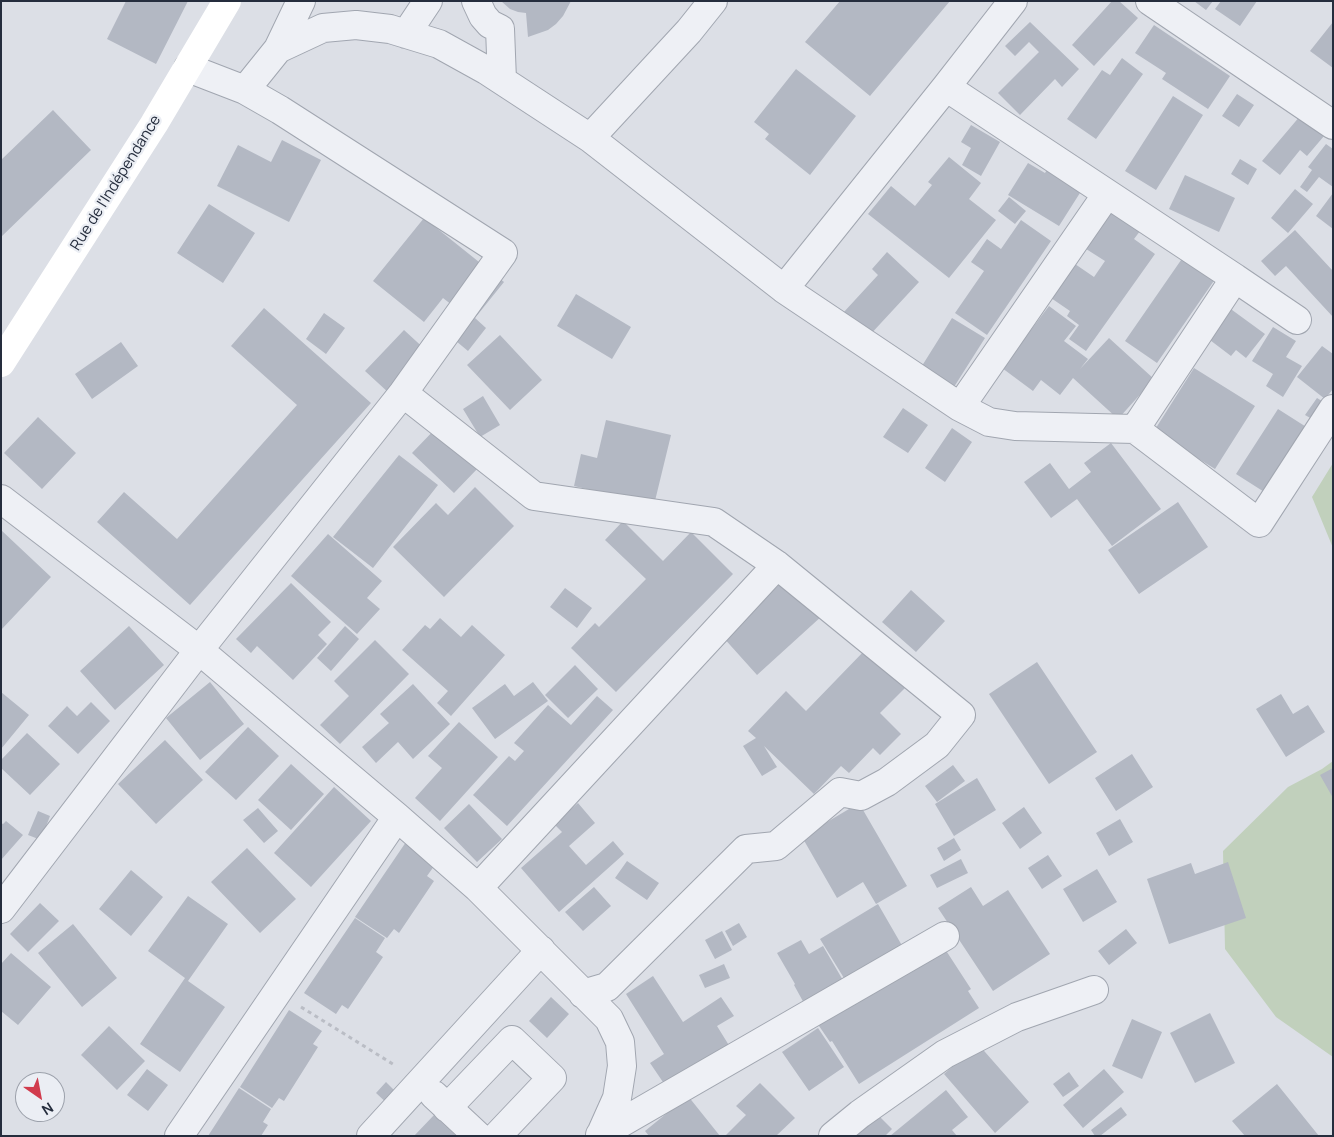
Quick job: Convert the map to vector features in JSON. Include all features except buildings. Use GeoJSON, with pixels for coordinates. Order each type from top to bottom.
{"type":"FeatureCollection","features":[{"type":"Feature","properties":{"kind":"main road","name":"Rue de l'Indépendance"},"geometry":{"type":"LineString","coordinates":[[1,363],[154,124],[227,1]]}},
{"type":"Feature","properties":{"kind":"street"},"geometry":{"type":"LineString","coordinates":[[245,90],[278,49],[302,1]]}},
{"type":"Feature","properties":{"kind":"street"},"geometry":{"type":"LineString","coordinates":[[406,34],[428,1]]}},
{"type":"Feature","properties":{"kind":"street"},"geometry":{"type":"LineString","coordinates":[[476,1],[483,16],[490,24],[500,29],[502,80]]}},
{"type":"Feature","properties":{"kind":"street"},"geometry":{"type":"LineString","coordinates":[[590,138],[689,31],[713,1]]}},
{"type":"Feature","properties":{"kind":"street"},"geometry":{"type":"LineString","coordinates":[[784,289],[1013,1]]}},
{"type":"Feature","properties":{"kind":"street"},"geometry":{"type":"LineString","coordinates":[[1150,1],[1333,125]]}},
{"type":"Feature","properties":{"kind":"street"},"geometry":{"type":"LineString","coordinates":[[278,49],[323,28],[356,25],[390,29],[439,44],[502,80],[590,138],[784,289],[960,408],[989,422],[1015,426],[1134,429],[1259,523],[1333,409]]}},
{"type":"Feature","properties":{"kind":"street"},"geometry":{"type":"LineString","coordinates":[[1,909],[199,650],[402,393],[503,253],[280,110],[245,90],[188,68]]}},
{"type":"Feature","properties":{"kind":"street"},"geometry":{"type":"LineString","coordinates":[[946,87],[1297,320]]}},
{"type":"Feature","properties":{"kind":"street"},"geometry":{"type":"LineString","coordinates":[[960,408],[1106,194]]}},
{"type":"Feature","properties":{"kind":"street"},"geometry":{"type":"LineString","coordinates":[[1134,429],[1235,278]]}},
{"type":"Feature","properties":{"kind":"street"},"geometry":{"type":"LineString","coordinates":[[402,393],[534,496],[714,522],[777,565],[961,715],[937,745],[886,782],[861,796],[840,792],[776,846],[746,849],[607,986],[583,994]]}},
{"type":"Feature","properties":{"kind":"street"},"geometry":{"type":"LineString","coordinates":[[1,499],[199,650],[397,818],[478,888],[609,1019],[620,1042],[622,1066],[617,1098],[600,1135]]}},
{"type":"Feature","properties":{"kind":"street"},"geometry":{"type":"LineString","coordinates":[[478,888],[777,565]]}},
{"type":"Feature","properties":{"kind":"street"},"geometry":{"type":"LineString","coordinates":[[179,1136],[397,818]]}},
{"type":"Feature","properties":{"kind":"street"},"geometry":{"type":"LineString","coordinates":[[600,1135],[945,936]]}},
{"type":"Feature","properties":{"kind":"street"},"geometry":{"type":"LineString","coordinates":[[371,1136],[541,950]]}},
{"type":"Feature","properties":{"kind":"street"},"geometry":{"type":"LineString","coordinates":[[833,1136],[860,1114],[944,1054],[1017,1017],[1094,990]]}},
{"type":"Feature","properties":{"kind":"street"},"geometry":{"type":"LineString","coordinates":[[447,1108],[512,1040],[552,1078],[497,1136]]}},
{"type":"Feature","properties":{"kind":"street"},"geometry":{"type":"LineString","coordinates":[[420,1082],[478,1136]]}},
{"type":"Feature","properties":{"kind":"path"},"geometry":{"type":"LineString","coordinates":[[278,992],[420,1082]]}},
{"type":"Feature","properties":{"kind":"green space"},"geometry":{"type":"Polygon","coordinates":[[[1333,463],[1333,548],[1312,497],[1333,463]]]}},
{"type":"Feature","properties":{"kind":"green space"},"geometry":{"type":"Polygon","coordinates":[[[1333,761],[1333,1057],[1276,1017],[1225,949],[1223,851],[1288,787],[1333,761]]]}}]}
